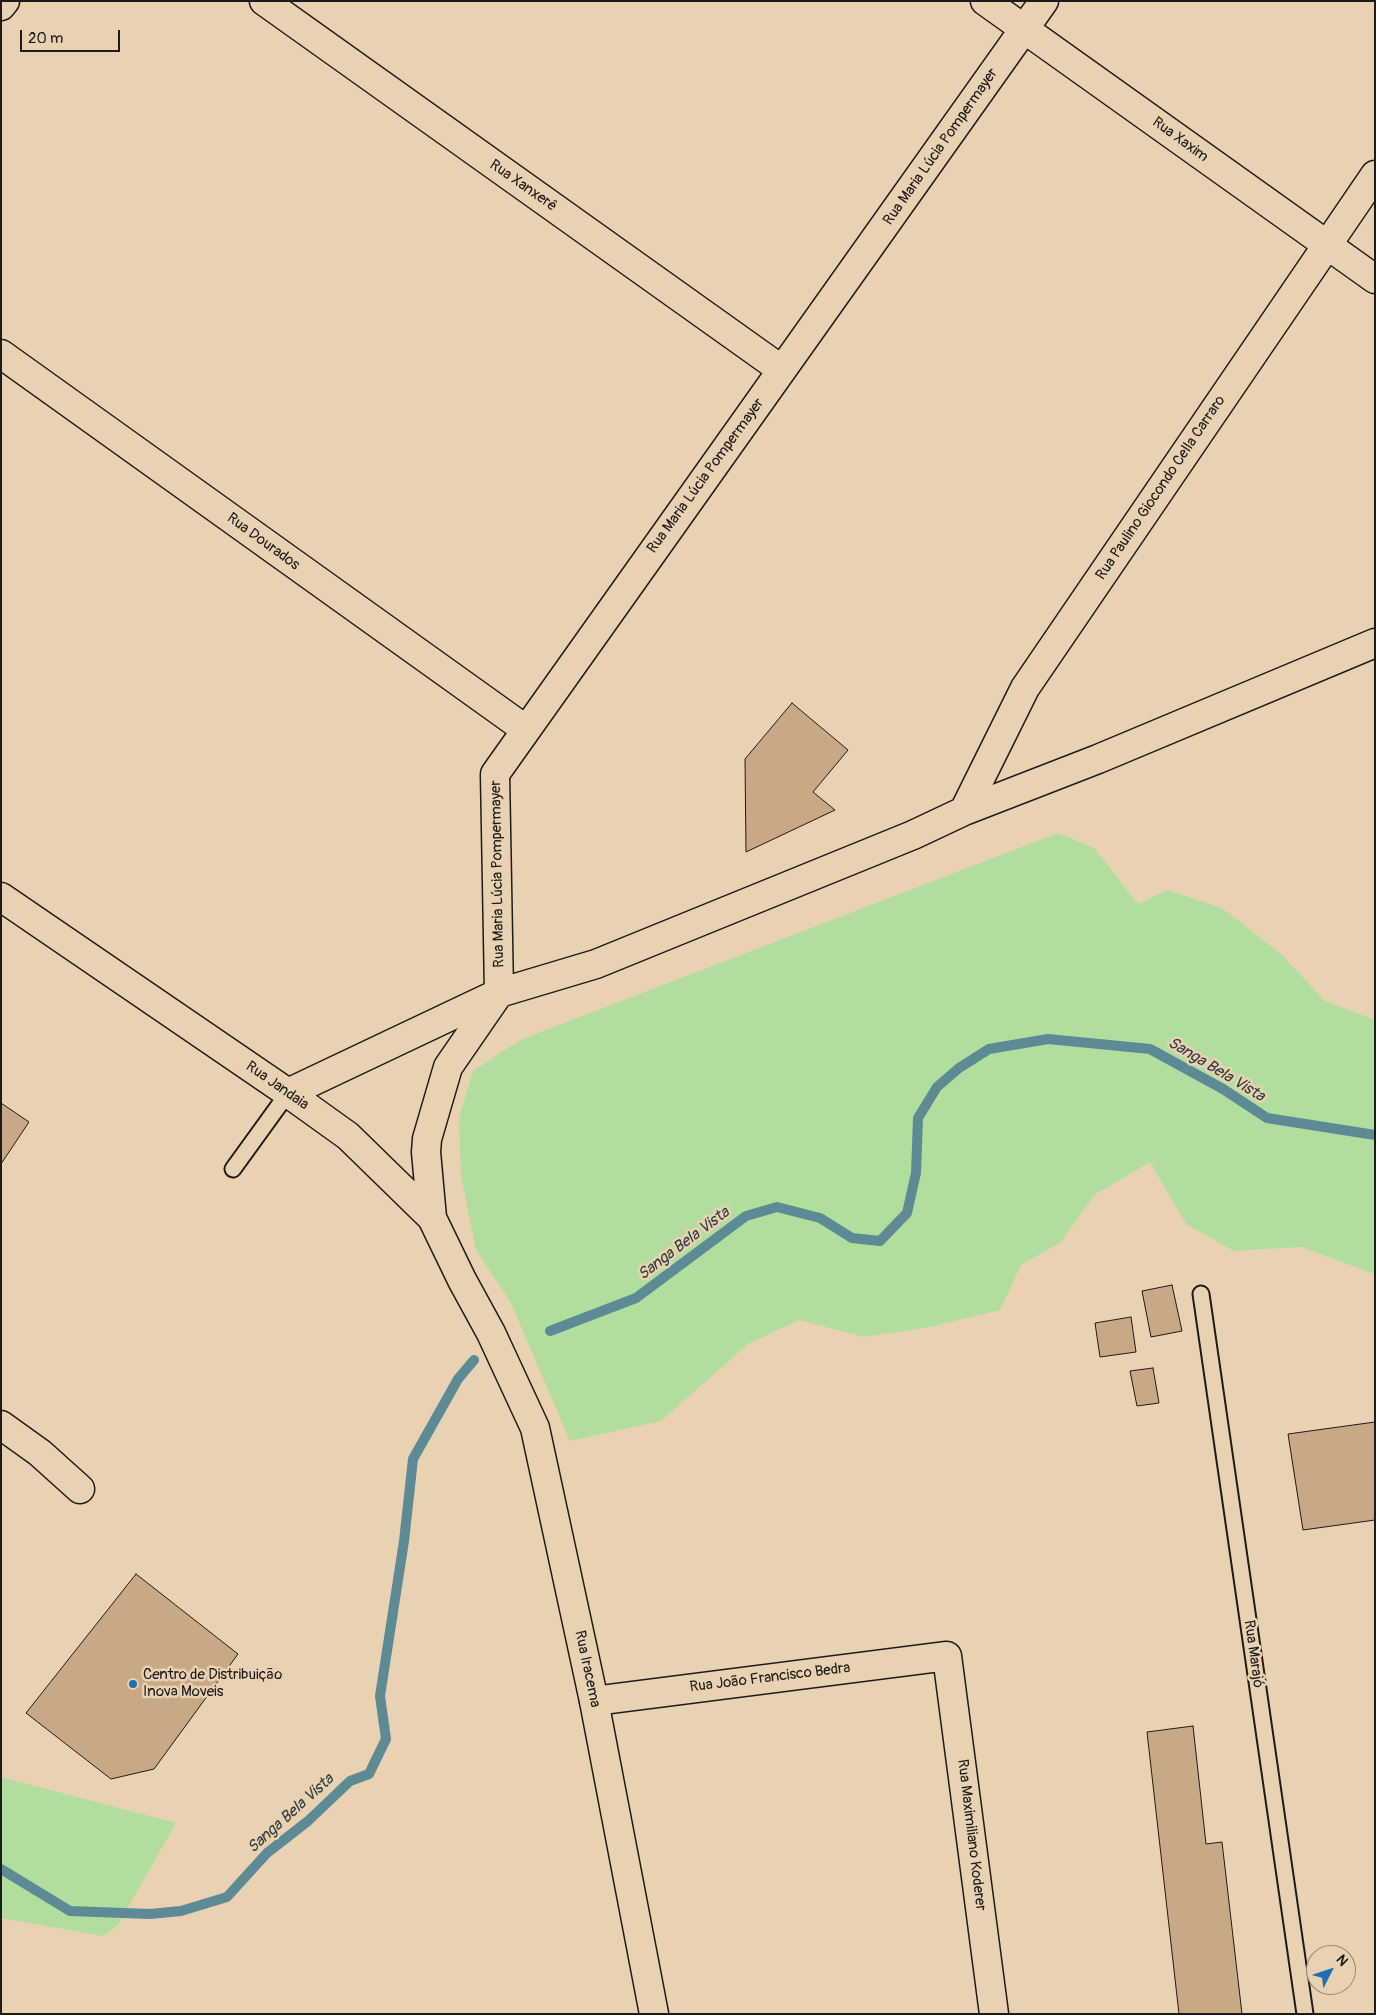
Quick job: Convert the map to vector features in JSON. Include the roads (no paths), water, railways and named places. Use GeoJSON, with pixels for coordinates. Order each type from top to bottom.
{"type":"FeatureCollection","features":[{"type":"Feature","properties":{"kind":"street"},"geometry":{"type":"LineString","coordinates":[[1,6],[5,1]]}},
{"type":"Feature","properties":{"kind":"street","name":"Rua Xanxerê"},"geometry":{"type":"LineString","coordinates":[[264,1],[782,370]]}},
{"type":"Feature","properties":{"kind":"street","name":"Rua Xaxim"},"geometry":{"type":"LineString","coordinates":[[985,1],[1375,280]]}},
{"type":"Feature","properties":{"kind":"street","name":"Rua Maria Lúcia Pompermayer"},"geometry":{"type":"LineString","coordinates":[[499,993],[495,774],[525,729],[1044,1]]}},
{"type":"Feature","properties":{"kind":"street","name":"Rua Paulino Giocondo Cella Carraro"},"geometry":{"type":"LineString","coordinates":[[964,811],[1025,688],[1326,244],[1375,175]]}},
{"type":"Feature","properties":{"kind":"street","name":"Rua Dourados"},"geometry":{"type":"LineString","coordinates":[[1,354],[525,729]]}},
{"type":"Feature","properties":{"kind":"street"},"geometry":{"type":"LineString","coordinates":[[288,1093],[499,993],[596,964],[895,842],[964,811],[1098,759],[1375,642]]}},
{"type":"Feature","properties":{"kind":"street","name":"Rua Jandaia"},"geometry":{"type":"LineString","coordinates":[[1,897],[348,1136],[432,1218],[462,1280],[491,1333]]}},
{"type":"Feature","properties":{"kind":"street"},"geometry":{"type":"LineString","coordinates":[[432,1218],[426,1152],[427,1139],[448,1067],[499,993]]}},
{"type":"Feature","properties":{"kind":"street","name":"Rua Iracema"},"geometry":{"type":"LineString","coordinates":[[491,1333],[535,1428],[594,1701],[654,2014]]}},
{"type":"Feature","properties":{"kind":"street"},"geometry":{"type":"LineString","coordinates":[[1,1425],[40,1453],[80,1489]]}},
{"type":"Feature","properties":{"kind":"street","name":"Rua João Francisco Bedra"},"geometry":{"type":"LineString","coordinates":[[594,1701],[947,1656]]}},
{"type":"Feature","properties":{"kind":"street","name":"Rua Maximiliano Koderer"},"geometry":{"type":"LineString","coordinates":[[947,1656],[994,2014]]}},
{"type":"Feature","properties":{"kind":"lane"},"geometry":{"type":"LineString","coordinates":[[233,1169],[288,1093]]}},
{"type":"Feature","properties":{"kind":"lane","name":"Rua Marajó"},"geometry":{"type":"LineString","coordinates":[[1201,1294],[1305,2014]]}},
{"type":"Feature","properties":{"kind":"waterway","name":"Sanga Bela Vista"},"geometry":{"type":"LineString","coordinates":[[550,1331],[636,1298],[746,1216],[777,1207],[820,1218],[852,1238],[880,1241],[907,1213],[916,1173],[918,1118],[937,1087],[959,1068],[989,1049],[1048,1039],[1150,1049],[1223,1089],[1267,1118],[1375,1135]]}},
{"type":"Feature","properties":{"kind":"waterway","name":"Sanga Bela Vista"},"geometry":{"type":"LineString","coordinates":[[1,1869],[70,1911],[150,1914],[181,1911],[227,1897],[267,1853],[308,1821],[350,1781],[369,1774],[386,1739],[380,1696],[404,1541],[413,1459],[458,1379],[474,1360]]}},
{"type":"Feature","properties":{"kind":"place","name":"Centro de Distribuição Inova Moveis"},"geometry":{"type":"Point","coordinates":[133,1684]}}]}
